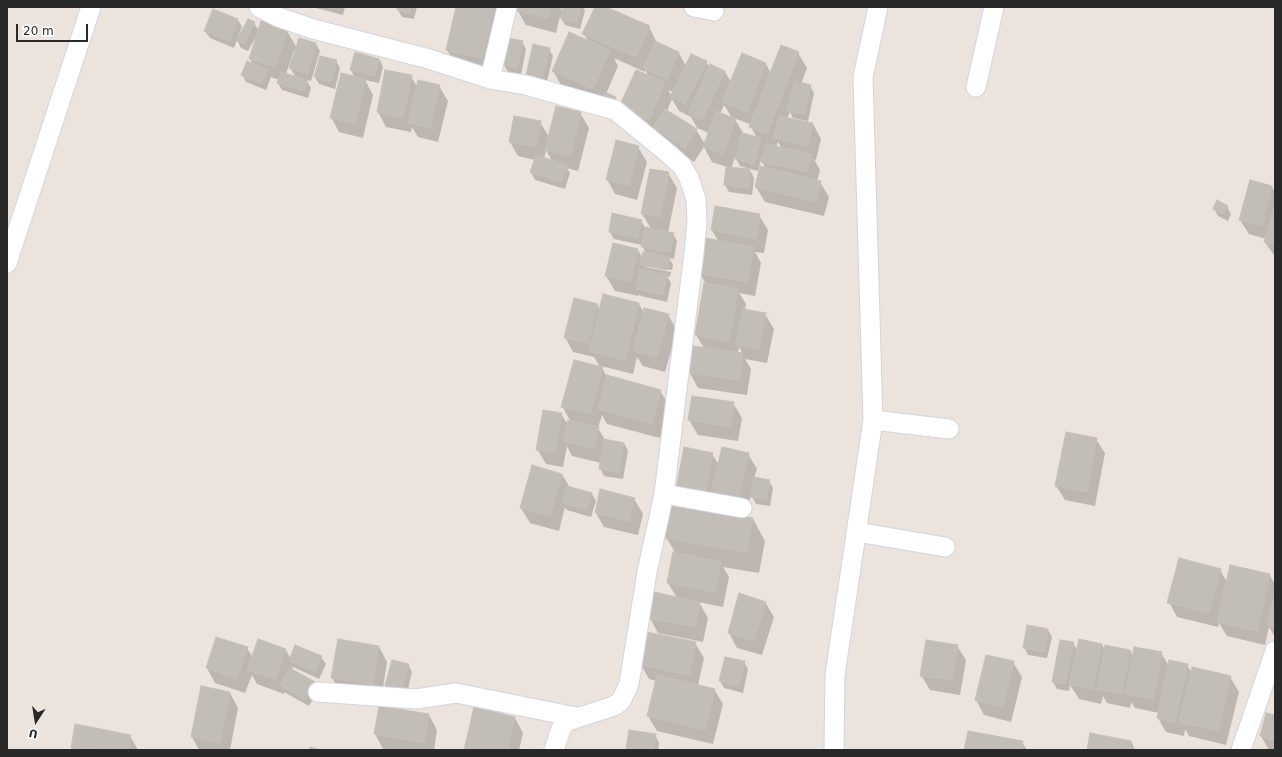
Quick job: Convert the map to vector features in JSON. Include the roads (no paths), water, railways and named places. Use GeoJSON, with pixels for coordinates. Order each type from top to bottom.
{"type":"FeatureCollection","features":[{"type":"Feature","properties":{"kind":"street"},"geometry":{"type":"LineString","coordinates":[[7,263],[91,7]]}},
{"type":"Feature","properties":{"kind":"street"},"geometry":{"type":"LineString","coordinates":[[259,7],[278,17],[313,29],[429,59],[490,79],[526,85],[615,110],[670,155],[682,166],[690,178],[696,199],[697,222],[664,494],[647,572],[627,689],[621,701],[614,706],[568,721],[562,726],[554,750]]}},
{"type":"Feature","properties":{"kind":"street"},"geometry":{"type":"LineString","coordinates":[[490,79],[507,7]]}},
{"type":"Feature","properties":{"kind":"street"},"geometry":{"type":"LineString","coordinates":[[694,7],[714,11]]}},
{"type":"Feature","properties":{"kind":"street"},"geometry":{"type":"LineString","coordinates":[[834,750],[835,675],[873,420],[863,77],[878,7]]}},
{"type":"Feature","properties":{"kind":"street"},"geometry":{"type":"LineString","coordinates":[[976,87],[994,7]]}},
{"type":"Feature","properties":{"kind":"street"},"geometry":{"type":"LineString","coordinates":[[873,420],[949,428]]}},
{"type":"Feature","properties":{"kind":"street"},"geometry":{"type":"LineString","coordinates":[[664,494],[742,508]]}},
{"type":"Feature","properties":{"kind":"street"},"geometry":{"type":"LineString","coordinates":[[857,532],[945,547]]}},
{"type":"Feature","properties":{"kind":"street"},"geometry":{"type":"LineString","coordinates":[[1241,750],[1275,651]]}},
{"type":"Feature","properties":{"kind":"street"},"geometry":{"type":"LineString","coordinates":[[318,692],[416,699],[456,693],[576,718]]}}]}
